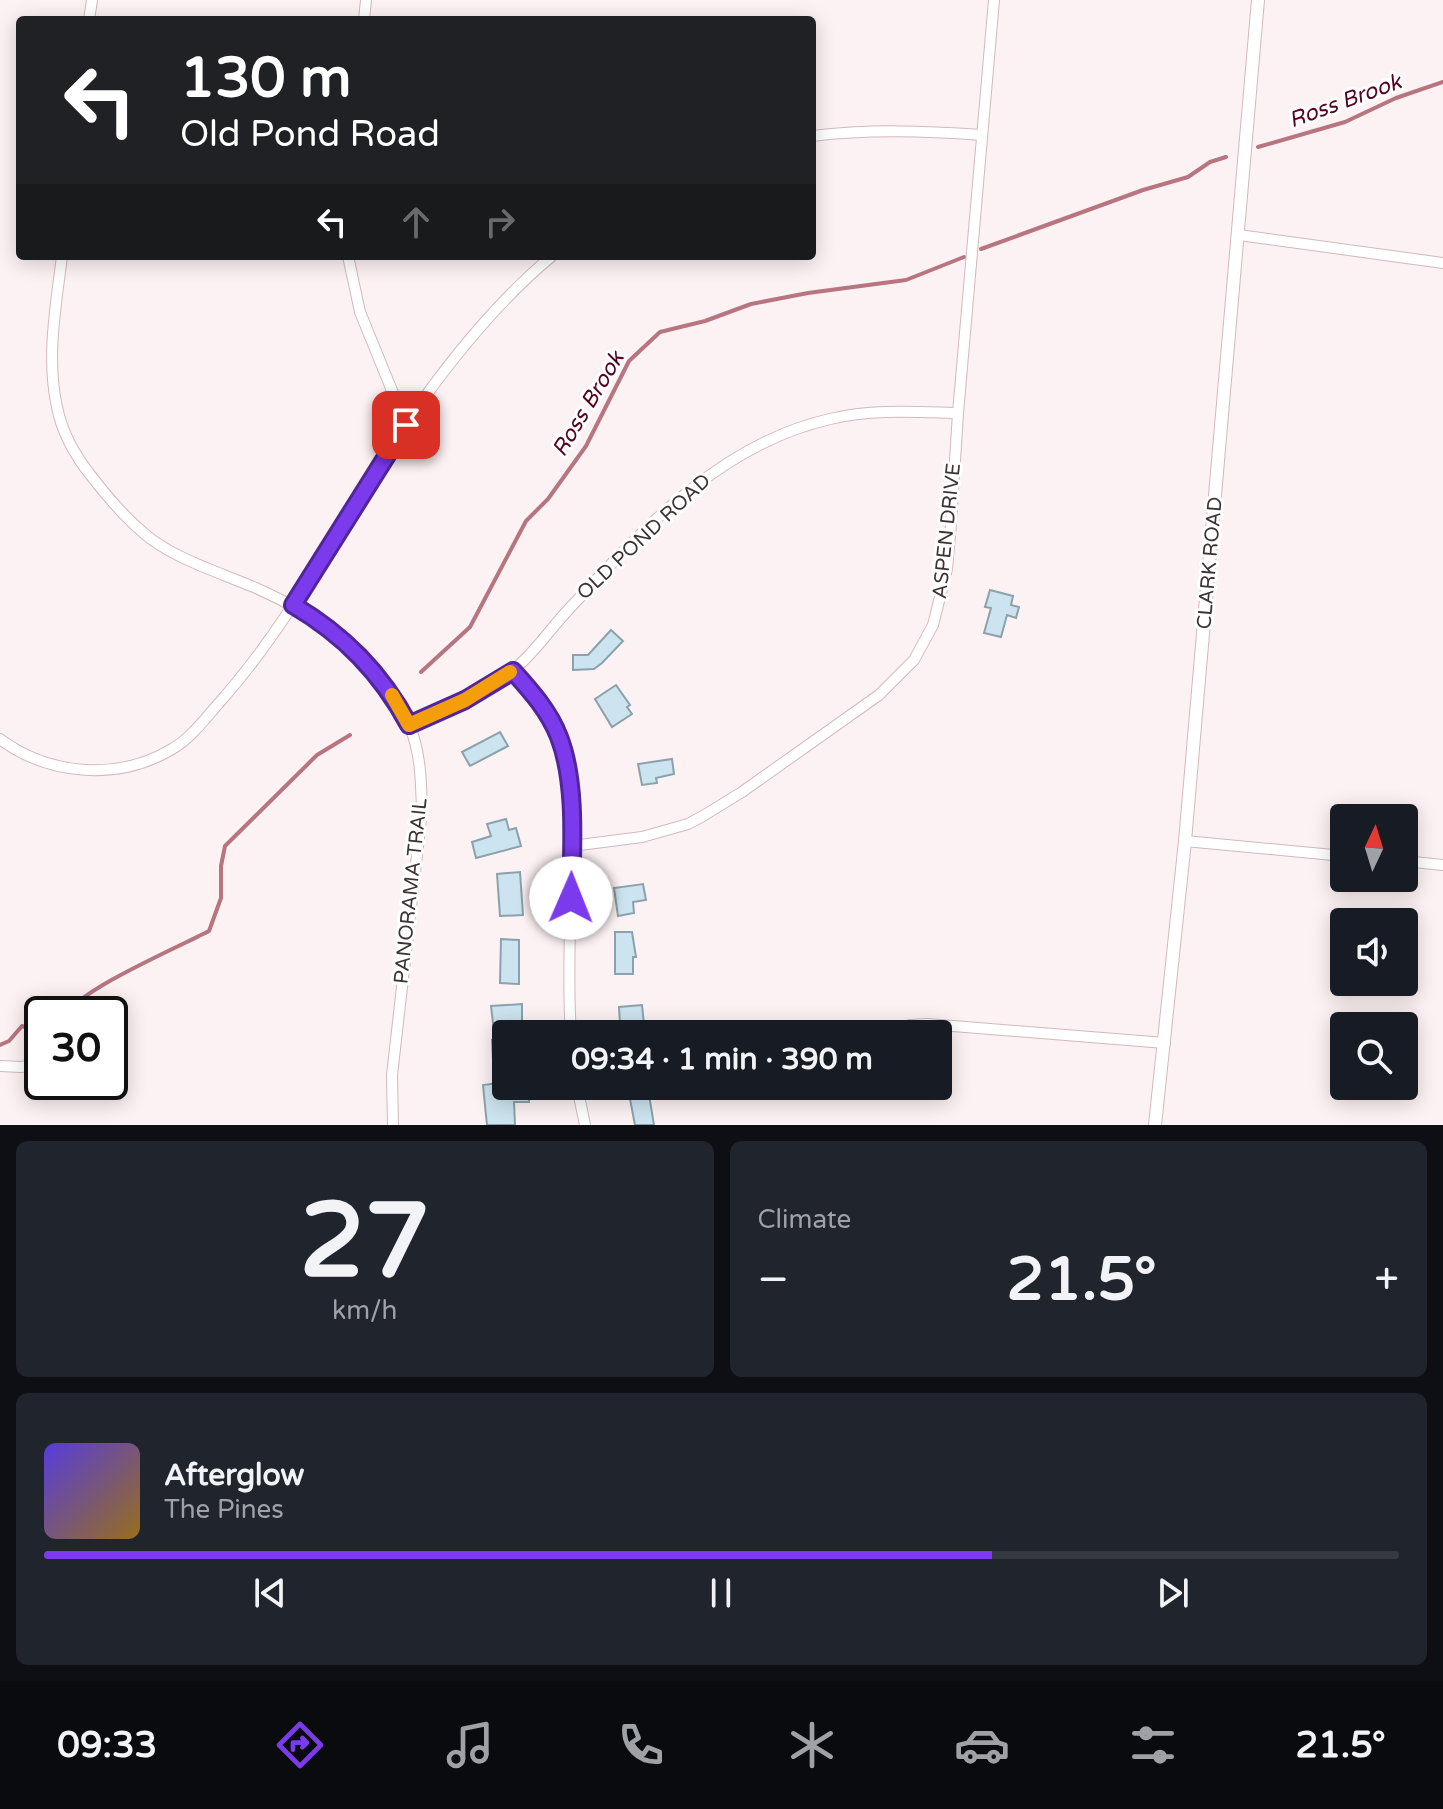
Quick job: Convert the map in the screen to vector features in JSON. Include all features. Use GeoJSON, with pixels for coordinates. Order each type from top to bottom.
{"type":"FeatureCollection","features":[{"type":"Feature","properties":{"kind":"street","name":"ASPEN DRIVE"},"geometry":{"type":"LineString","coordinates":[[572,846],[642,837],[688,824],[703,816],[879,695],[914,660],[933,625],[947,569],[994,0]]}},
{"type":"Feature","properties":{"kind":"street","name":"CLARK ROAD"},"geometry":{"type":"LineString","coordinates":[[1155,1125],[1185,841],[1258,0]]}},
{"type":"Feature","properties":{"kind":"street"},"geometry":{"type":"LineString","coordinates":[[816,136],[925,131],[982,135]]}},
{"type":"Feature","properties":{"kind":"street"},"geometry":{"type":"LineString","coordinates":[[1239,235],[1443,263]]}},
{"type":"Feature","properties":{"kind":"street","name":"PANORAMA TRAIL"},"geometry":{"type":"LineString","coordinates":[[62,260],[53,336],[52,379],[57,410],[68,440],[82,465],[112,502],[152,539],[195,562],[293,605],[331,630],[365,660],[389,691],[409,725],[421,776],[422,811],[392,1075],[393,1125]]}},
{"type":"Feature","properties":{"kind":"street"},"geometry":{"type":"LineString","coordinates":[[349,260],[360,312],[406,425]]}},
{"type":"Feature","properties":{"kind":"street"},"geometry":{"type":"LineString","coordinates":[[0,739],[35,759],[81,770],[100,771],[149,761],[192,733],[272,639],[406,425],[496,310],[548,260]]}},
{"type":"Feature","properties":{"kind":"street","name":"OLD POND ROAD"},"geometry":{"type":"LineString","coordinates":[[409,725],[465,700],[513,671],[591,585],[678,499],[738,455],[786,432],[853,414],[898,411],[958,413]]}},
{"type":"Feature","properties":{"kind":"street"},"geometry":{"type":"LineString","coordinates":[[513,671],[537,698],[559,736],[567,771],[572,846],[571,1020]]}},
{"type":"Feature","properties":{"kind":"street"},"geometry":{"type":"LineString","coordinates":[[1185,841],[1330,855]]}},
{"type":"Feature","properties":{"kind":"street"},"geometry":{"type":"LineString","coordinates":[[1418,862],[1443,865]]}},
{"type":"Feature","properties":{"kind":"street"},"geometry":{"type":"LineString","coordinates":[[952,1026],[1165,1043]]}},
{"type":"Feature","properties":{"kind":"street"},"geometry":{"type":"LineString","coordinates":[[0,1066],[24,1067]]}},
{"type":"Feature","properties":{"kind":"street"},"geometry":{"type":"LineString","coordinates":[[580,1100],[585,1125]]}},
{"type":"Feature","properties":{"kind":"building"},"geometry":{"type":"Polygon","coordinates":[[[990,590],[1013,596],[1011,605],[1019,607],[1016,618],[1007,615],[1001,637],[984,633],[991,608],[985,607],[990,590]]]}},
{"type":"Feature","properties":{"kind":"building"},"geometry":{"type":"Polygon","coordinates":[[[611,630],[623,641],[594,669],[573,670],[573,655],[588,655],[611,630]]]}},
{"type":"Feature","properties":{"kind":"building"},"geometry":{"type":"Polygon","coordinates":[[[616,685],[630,705],[627,707],[632,714],[612,727],[595,699],[616,685]]]}},
{"type":"Feature","properties":{"kind":"building"},"geometry":{"type":"Polygon","coordinates":[[[500,732],[508,746],[470,766],[462,752],[500,732]]]}},
{"type":"Feature","properties":{"kind":"building"},"geometry":{"type":"Polygon","coordinates":[[[672,759],[674,774],[656,778],[657,783],[642,785],[638,764],[672,759]]]}},
{"type":"Feature","properties":{"kind":"building"},"geometry":{"type":"Polygon","coordinates":[[[506,819],[509,830],[516,828],[521,846],[476,858],[472,842],[491,836],[487,824],[506,819]]]}},
{"type":"Feature","properties":{"kind":"building"},"geometry":{"type":"Polygon","coordinates":[[[520,872],[523,915],[500,916],[497,874],[520,872]]]}},
{"type":"Feature","properties":{"kind":"building"},"geometry":{"type":"Polygon","coordinates":[[[643,884],[646,900],[633,902],[634,913],[618,916],[614,888],[643,884]]]}},
{"type":"Feature","properties":{"kind":"building"},"geometry":{"type":"Polygon","coordinates":[[[615,932],[632,932],[636,957],[633,957],[633,974],[615,974],[615,932]]]}},
{"type":"Feature","properties":{"kind":"building"},"geometry":{"type":"Polygon","coordinates":[[[501,939],[519,940],[519,984],[500,983],[501,939]]]}},
{"type":"Feature","properties":{"kind":"building"},"geometry":{"type":"Polygon","coordinates":[[[522,1004],[522,1020],[493,1020],[491,1006],[522,1004]]]}},
{"type":"Feature","properties":{"kind":"building"},"geometry":{"type":"Polygon","coordinates":[[[642,1005],[644,1020],[620,1020],[619,1007],[642,1005]]]}},
{"type":"Feature","properties":{"kind":"building"},"geometry":{"type":"Polygon","coordinates":[[[492,1084],[492,1100],[529,1100],[514,1102],[515,1125],[487,1125],[483,1085],[492,1084]]]}},
{"type":"Feature","properties":{"kind":"building"},"geometry":{"type":"Polygon","coordinates":[[[630,1100],[650,1100],[654,1125],[635,1125],[630,1100]]]}},
{"type":"Feature","properties":{"kind":"waterway","name":"Ross Brook"},"geometry":{"type":"LineString","coordinates":[[1258,147],[1345,122],[1396,98],[1443,82]]}},
{"type":"Feature","properties":{"kind":"waterway","name":"Ross Brook"},"geometry":{"type":"LineString","coordinates":[[981,249],[1143,190],[1188,177],[1210,162],[1226,157]]}},
{"type":"Feature","properties":{"kind":"waterway","name":"Ross Brook"},"geometry":{"type":"LineString","coordinates":[[421,672],[470,627],[526,521],[548,499],[586,446],[629,361],[660,332],[705,321],[751,304],[906,280],[964,257]]}},
{"type":"Feature","properties":{"kind":"waterway","name":"Ross Brook"},"geometry":{"type":"LineString","coordinates":[[86,996],[109,981],[209,931],[221,898],[221,866],[225,846],[317,755],[350,735]]}},
{"type":"Feature","properties":{"kind":"waterway","name":"Ross Brook"},"geometry":{"type":"LineString","coordinates":[[0,1045],[24,1027]]}},
{"type":"Feature","properties":{"kind":"slow traffic"},"geometry":{"type":"LineString","coordinates":[[392,695],[409,725],[465,700],[510,672]]}},
{"type":"Feature","properties":{"kind":"route"},"geometry":{"type":"LineString","coordinates":[[406,425],[293,605],[331,630],[365,660],[389,691],[409,725],[465,700],[513,671],[548,715],[564,753],[571,812],[571,898]]}}]}
